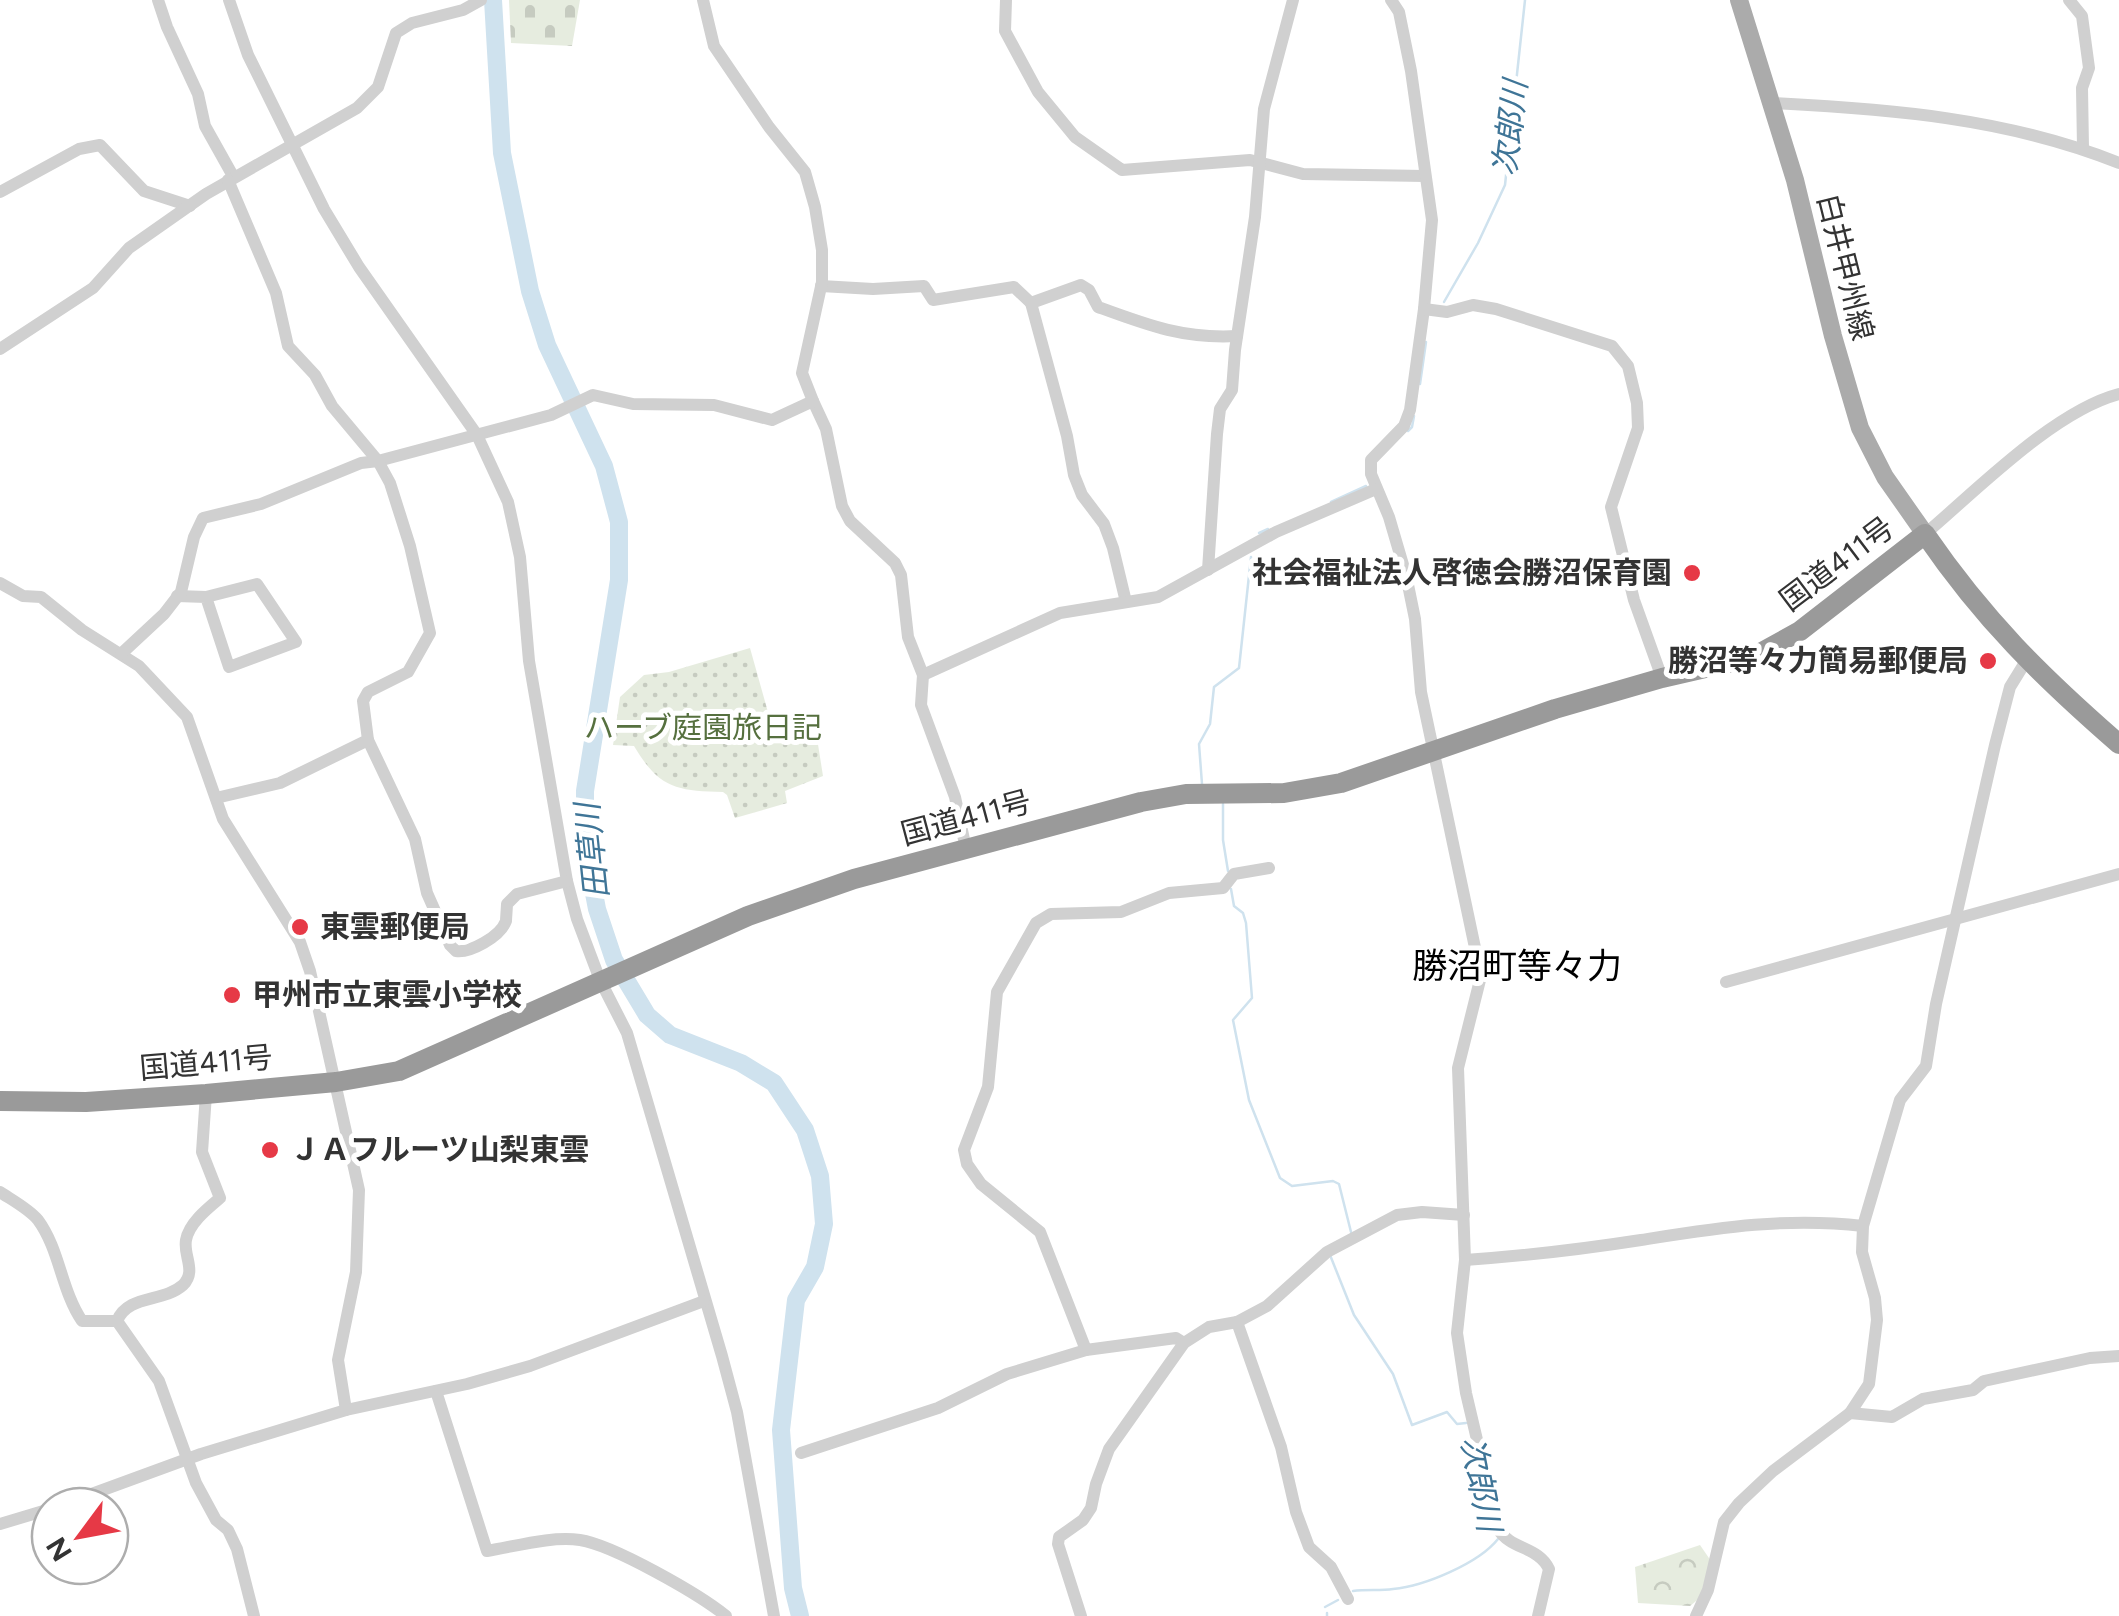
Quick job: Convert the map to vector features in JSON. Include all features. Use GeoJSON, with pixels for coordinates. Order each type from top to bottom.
{"type":"FeatureCollection","features":[{"type":"Feature","properties":{"kind":"highway"},"geometry":{"type":"LineString","coordinates":[[1925,534],[1964,590],[2026,661],[2119,744]]}},
{"type":"Feature","properties":{"kind":"highway","name":"国道411号"},"geometry":{"type":"LineString","coordinates":[[0,1101],[86,1102],[206,1094],[336,1082],[399,1071],[634,964],[748,916],[854,879],[1169,797],[1284,793],[1323,787],[1556,709],[1662,678],[1732,663],[1773,648],[1925,534]]}},
{"type":"Feature","properties":{"kind":"main road","name":"白井甲州線"},"geometry":{"type":"LineString","coordinates":[[1739,0],[1811,237],[1836,351],[1860,428],[1885,476],[1925,534]]}},
{"type":"Feature","properties":{"kind":"street"},"geometry":{"type":"LineString","coordinates":[[158,0],[166,27],[198,94],[205,126],[276,292],[288,346],[315,376],[345,424],[378,461],[390,483],[410,546],[430,634],[408,672],[368,692],[363,701],[368,740],[415,839],[427,893],[450,945],[469,951],[500,930],[506,920],[507,904],[517,894],[568,882]]}},
{"type":"Feature","properties":{"kind":"street"},"geometry":{"type":"LineString","coordinates":[[229,0],[248,55],[324,209],[359,267],[477,435],[508,502],[520,557],[529,661],[577,920],[607,977],[626,1033],[737,1412],[774,1616]]}},
{"type":"Feature","properties":{"kind":"street"},"geometry":{"type":"LineString","coordinates":[[703,0],[714,46],[804,172],[815,207],[822,250],[821,286],[802,373],[826,429],[842,506],[850,522],[895,562],[901,575],[908,637],[923,675],[922,705],[954,797],[966,848]]}},
{"type":"Feature","properties":{"kind":"street"},"geometry":{"type":"LineString","coordinates":[[1006,0],[1006,31],[1038,92],[1075,138],[1110,164],[1132,171],[1250,160],[1303,174],[1425,176]]}},
{"type":"Feature","properties":{"kind":"street"},"geometry":{"type":"LineString","coordinates":[[1208,570],[1220,409],[1232,390],[1264,109],[1293,0]]}},
{"type":"Feature","properties":{"kind":"street"},"geometry":{"type":"LineString","coordinates":[[1391,0],[1399,12],[1411,71],[1432,220],[1410,410],[1404,426],[1371,460],[1376,489],[1389,517],[1406,575],[1421,692],[1481,976],[1458,1068],[1465,1260],[1458,1333],[1466,1393],[1498,1528],[1505,1540],[1538,1553],[1548,1569],[1538,1616]]}},
{"type":"Feature","properties":{"kind":"street"},"geometry":{"type":"LineString","coordinates":[[2069,0],[2082,16],[2089,68],[2082,88],[2083,148]]}},
{"type":"Feature","properties":{"kind":"street"},"geometry":{"type":"LineString","coordinates":[[0,349],[93,288],[129,248],[230,178],[293,146],[366,100],[378,87],[396,34],[412,23],[463,10],[479,1]]}},
{"type":"Feature","properties":{"kind":"street"},"geometry":{"type":"LineString","coordinates":[[1771,103],[1939,115],[2030,132],[2119,163]]}},
{"type":"Feature","properties":{"kind":"street"},"geometry":{"type":"LineString","coordinates":[[0,192],[79,149],[100,145],[144,191],[190,206]]}},
{"type":"Feature","properties":{"kind":"street"},"geometry":{"type":"LineString","coordinates":[[1031,302],[1081,285],[1089,290],[1098,306],[1167,332],[1237,336]]}},
{"type":"Feature","properties":{"kind":"street"},"geometry":{"type":"LineString","coordinates":[[821,286],[924,286],[933,300],[1014,287],[1031,302],[1074,475],[1108,536],[1126,602]]}},
{"type":"Feature","properties":{"kind":"street"},"geometry":{"type":"LineString","coordinates":[[1424,309],[1447,312],[1473,305],[1496,309],[1612,346],[1628,366],[1637,402],[1638,428],[1611,507],[1634,600],[1662,678]]}},
{"type":"Feature","properties":{"kind":"street"},"geometry":{"type":"LineString","coordinates":[[1925,534],[2057,426],[2119,394]]}},
{"type":"Feature","properties":{"kind":"street"},"geometry":{"type":"LineString","coordinates":[[121,654],[178,596],[203,518],[261,504],[361,463],[551,415],[593,395],[632,404],[714,405],[772,420],[813,401]]}},
{"type":"Feature","properties":{"kind":"street"},"geometry":{"type":"LineString","coordinates":[[923,675],[1060,613],[1158,596],[1276,532],[1376,489]]}},
{"type":"Feature","properties":{"kind":"street"},"geometry":{"type":"LineString","coordinates":[[0,583],[22,596],[41,598],[139,666],[187,717],[233,837],[300,942],[360,1190],[356,1272],[338,1360],[346,1410]]}},
{"type":"Feature","properties":{"kind":"street"},"geometry":{"type":"LineString","coordinates":[[178,596],[206,597],[257,584],[296,642],[228,666],[206,597]]}},
{"type":"Feature","properties":{"kind":"street"},"geometry":{"type":"LineString","coordinates":[[1696,1616],[1708,1590],[1724,1522],[1738,1503],[1850,1414],[1869,1384],[1876,1320],[1875,1298],[1862,1252],[1863,1226],[1900,1100],[1926,1066],[1954,918],[2010,687],[2026,661]]}},
{"type":"Feature","properties":{"kind":"street"},"geometry":{"type":"LineString","coordinates":[[216,798],[280,783],[368,740]]}},
{"type":"Feature","properties":{"kind":"street"},"geometry":{"type":"LineString","coordinates":[[1086,1350],[1040,1232],[981,1184],[967,1164],[964,1150],[988,1087],[997,992],[1036,923],[1052,914],[1121,912],[1169,893],[1224,888],[1234,874],[1269,868]]}},
{"type":"Feature","properties":{"kind":"street"},"geometry":{"type":"LineString","coordinates":[[1726,982],[2119,874]]}},
{"type":"Feature","properties":{"kind":"street"},"geometry":{"type":"LineString","coordinates":[[117,1321],[126,1306],[183,1284],[190,1267],[186,1240],[194,1223],[220,1198],[202,1152],[206,1094]]}},
{"type":"Feature","properties":{"kind":"street"},"geometry":{"type":"LineString","coordinates":[[0,1192],[36,1217],[52,1245],[70,1302],[82,1321],[117,1321]]}},
{"type":"Feature","properties":{"kind":"street"},"geometry":{"type":"LineString","coordinates":[[1081,1616],[1058,1544],[1060,1537],[1083,1520],[1091,1508],[1109,1449],[1184,1342],[1209,1327],[1237,1322],[1267,1306],[1327,1252],[1397,1215],[1464,1215]]}},
{"type":"Feature","properties":{"kind":"street"},"geometry":{"type":"LineString","coordinates":[[1465,1260],[1739,1224],[1820,1222],[1863,1226]]}},
{"type":"Feature","properties":{"kind":"street"},"geometry":{"type":"LineString","coordinates":[[114,1486],[346,1410],[530,1366],[704,1301]]}},
{"type":"Feature","properties":{"kind":"street"},"geometry":{"type":"LineString","coordinates":[[117,1321],[159,1381],[196,1483],[237,1549],[254,1616]]}},
{"type":"Feature","properties":{"kind":"street"},"geometry":{"type":"LineString","coordinates":[[1237,1322],[1282,1447],[1308,1547],[1330,1568],[1348,1599]]}},
{"type":"Feature","properties":{"kind":"street"},"geometry":{"type":"LineString","coordinates":[[801,1453],[938,1408],[1007,1374],[1086,1350],[1176,1338],[1184,1342]]}},
{"type":"Feature","properties":{"kind":"street"},"geometry":{"type":"LineString","coordinates":[[1850,1414],[1892,1417],[1923,1399],[1973,1390],[1984,1381],[2090,1358],[2119,1356]]}},
{"type":"Feature","properties":{"kind":"street"},"geometry":{"type":"LineString","coordinates":[[436,1391],[487,1551],[582,1540],[688,1590],[726,1616]]}},
{"type":"Feature","properties":{"kind":"street"},"geometry":{"type":"LineString","coordinates":[[0,1524],[30,1515]]}},
{"type":"Feature","properties":{"kind":"green space"},"geometry":{"type":"Polygon","coordinates":[[[509,0],[580,0],[572,46],[511,43],[509,0]]]}},
{"type":"Feature","properties":{"kind":"green space","name":"ハーブ庭園旅日記"},"geometry":{"type":"Polygon","coordinates":[[[750,648],[771,723],[814,719],[823,776],[785,791],[787,803],[735,818],[723,792],[670,784],[652,771],[634,746],[613,745],[620,697],[644,675],[669,672],[750,648]]]}},
{"type":"Feature","properties":{"kind":"green space"},"geometry":{"type":"Polygon","coordinates":[[[1700,1545],[1711,1561],[1701,1597],[1690,1606],[1638,1603],[1635,1567],[1700,1545]]]}},
{"type":"Feature","properties":{"kind":"waterway","name":"田草川"},"geometry":{"type":"LineString","coordinates":[[493,0],[502,153],[530,291],[547,345],[604,466],[619,522],[619,580],[585,791],[585,846],[597,909],[614,960],[647,1015],[670,1035],[741,1063],[774,1083],[805,1130],[820,1176],[824,1224],[815,1267],[796,1300],[781,1430],[793,1588],[800,1616]]}},
{"type":"Feature","properties":{"kind":"waterway","name":"次郎川"},"geometry":{"type":"LineString","coordinates":[[1444,302],[1505,185],[1525,0]]}},
{"type":"Feature","properties":{"kind":"waterway","name":"次郎川"},"geometry":{"type":"LineString","coordinates":[[1420,384],[1426,342]]}},
{"type":"Feature","properties":{"kind":"waterway","name":"次郎川"},"geometry":{"type":"LineString","coordinates":[[1408,431],[1414,416]]}},
{"type":"Feature","properties":{"kind":"waterway","name":"次郎川"},"geometry":{"type":"LineString","coordinates":[[1331,502],[1366,486]]}},
{"type":"Feature","properties":{"kind":"waterway","name":"次郎川"},"geometry":{"type":"LineString","coordinates":[[1259,533],[1268,529]]}},
{"type":"Feature","properties":{"kind":"waterway","name":"次郎川"},"geometry":{"type":"LineString","coordinates":[[1202,784],[1199,744],[1210,724],[1214,687],[1239,668],[1251,557]]}},
{"type":"Feature","properties":{"kind":"waterway","name":"次郎川"},"geometry":{"type":"LineString","coordinates":[[1223,804],[1228,871]]}},
{"type":"Feature","properties":{"kind":"waterway","name":"次郎川"},"geometry":{"type":"LineString","coordinates":[[1231,889],[1234,906],[1243,913],[1246,923],[1252,998],[1233,1020],[1249,1100],[1280,1178],[1292,1186],[1333,1181],[1339,1184],[1351,1232]]}},
{"type":"Feature","properties":{"kind":"waterway","name":"次郎川"},"geometry":{"type":"LineString","coordinates":[[1330,1255],[1354,1315],[1393,1374],[1412,1425],[1447,1412],[1457,1424],[1466,1423]]}},
{"type":"Feature","properties":{"kind":"waterway","name":"次郎川"},"geometry":{"type":"LineString","coordinates":[[1353,1591],[1406,1587],[1435,1578],[1478,1557],[1498,1539]]}},
{"type":"Feature","properties":{"kind":"waterway","name":"次郎川"},"geometry":{"type":"LineString","coordinates":[[1325,1607],[1338,1600]]}},
{"type":"Feature","properties":{"kind":"place","name":"社会福祉法人啓徳会勝沼保育園"},"geometry":{"type":"Point","coordinates":[1692,573]}},
{"type":"Feature","properties":{"kind":"place","name":"勝沼等々力簡易郵便局"},"geometry":{"type":"Point","coordinates":[1988,661]}},
{"type":"Feature","properties":{"kind":"place","name":"東雲郵便局"},"geometry":{"type":"Point","coordinates":[300,927]}},
{"type":"Feature","properties":{"kind":"place","name":"甲州市立東雲小学校"},"geometry":{"type":"Point","coordinates":[232,995]}},
{"type":"Feature","properties":{"kind":"place","name":"ＪＡフルーツ山梨東雲"},"geometry":{"type":"Point","coordinates":[270,1150]}},
{"type":"Feature","properties":{"kind":"district","name":"勝沼町等々力"},"geometry":{"type":"Point","coordinates":[1517,966]}}]}
